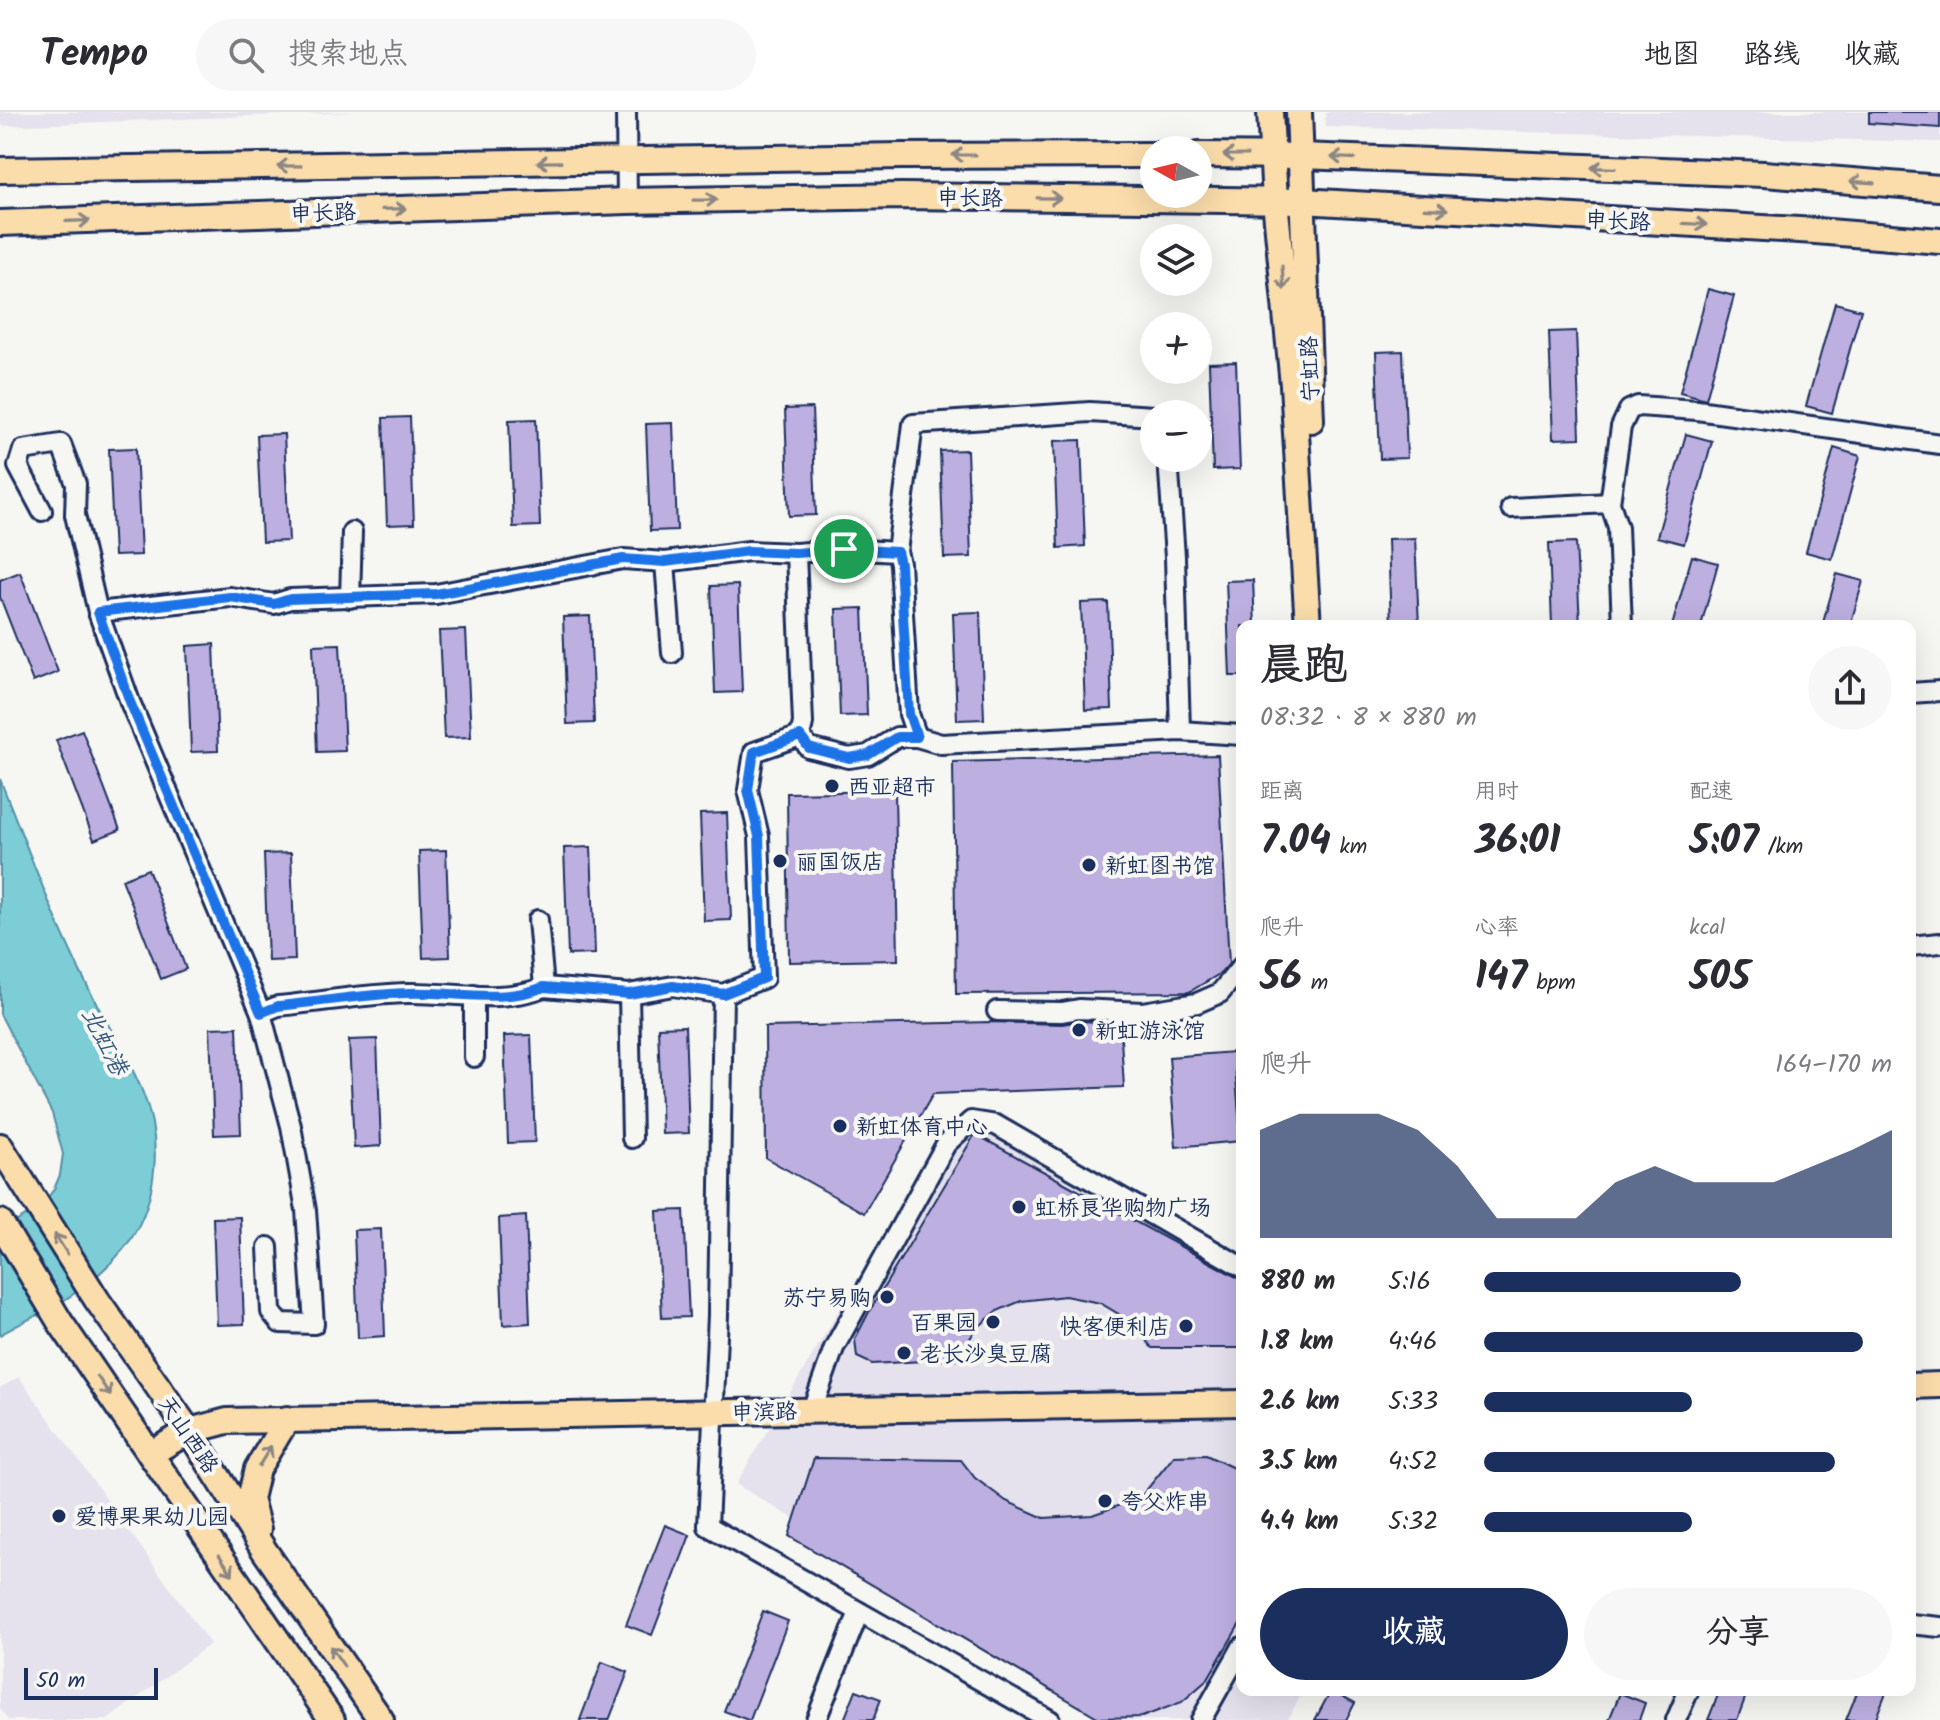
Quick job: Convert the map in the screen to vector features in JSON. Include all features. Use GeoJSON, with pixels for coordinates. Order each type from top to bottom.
{"type":"FeatureCollection","features":[{"type":"Feature","properties":{"kind":"main road"},"geometry":{"type":"LineString","coordinates":[[1270,112],[1275,200],[1293,385],[1308,620]]}},
{"type":"Feature","properties":{"kind":"main road","name":"宁虹路"},"geometry":{"type":"LineString","coordinates":[[1299,112],[1322,620]]}},
{"type":"Feature","properties":{"kind":"main road","name":"申长路"},"geometry":{"type":"LineString","coordinates":[[0,170],[1140,155]]}},
{"type":"Feature","properties":{"kind":"main road"},"geometry":{"type":"LineString","coordinates":[[1212,155],[1764,174],[1940,188]]}},
{"type":"Feature","properties":{"kind":"main road","name":"申长路"},"geometry":{"type":"LineString","coordinates":[[0,223],[627,201],[902,196],[1302,201],[1940,241]]}},
{"type":"Feature","properties":{"kind":"main road","name":"天山西路"},"geometry":{"type":"LineString","coordinates":[[0,1146],[97,1300],[189,1431],[264,1550],[381,1720]]}},
{"type":"Feature","properties":{"kind":"main road","name":"天山西路"},"geometry":{"type":"LineString","coordinates":[[0,1222],[60,1322],[332,1720]]}},
{"type":"Feature","properties":{"kind":"main road"},"geometry":{"type":"LineString","coordinates":[[1916,1386],[1940,1385]]}},
{"type":"Feature","properties":{"kind":"main road","name":"申滨路"},"geometry":{"type":"LineString","coordinates":[[150,1454],[189,1431],[227,1421],[1236,1403]]}},
{"type":"Feature","properties":{"kind":"main road"},"geometry":{"type":"LineString","coordinates":[[264,1550],[250,1499],[257,1469],[287,1419]]}},
{"type":"Feature","properties":{"kind":"street"},"geometry":{"type":"LineString","coordinates":[[626,112],[627,201]]}},
{"type":"Feature","properties":{"kind":"street"},"geometry":{"type":"LineString","coordinates":[[1622,620],[1618,527],[1610,503],[1621,427],[1629,410],[1638,406],[1697,410],[1940,444]]}},
{"type":"Feature","properties":{"kind":"street"},"geometry":{"type":"LineString","coordinates":[[917,737],[909,714],[897,552],[913,424],[1090,412],[1140,415]]}},
{"type":"Feature","properties":{"kind":"street"},"geometry":{"type":"LineString","coordinates":[[42,511],[18,466],[23,450],[61,444],[76,484],[75,515],[98,612],[130,702],[261,1013],[291,1126],[306,1210],[314,1324],[280,1323],[271,1312],[268,1247]]}},
{"type":"Feature","properties":{"kind":"street"},"geometry":{"type":"LineString","coordinates":[[1169,472],[1180,731]]}},
{"type":"Feature","properties":{"kind":"street"},"geometry":{"type":"LineString","coordinates":[[1511,508],[1610,503]]}},
{"type":"Feature","properties":{"kind":"street"},"geometry":{"type":"LineString","coordinates":[[350,598],[352,532]]}},
{"type":"Feature","properties":{"kind":"street"},"geometry":{"type":"LineString","coordinates":[[98,612],[230,597],[274,604],[290,599],[436,594],[623,559],[665,562],[749,551],[796,553],[844,549],[897,552]]}},
{"type":"Feature","properties":{"kind":"street"},"geometry":{"type":"LineString","coordinates":[[796,553],[803,723],[800,736],[809,748],[849,758],[868,755],[897,737],[917,737],[941,744],[1180,731],[1236,735]]}},
{"type":"Feature","properties":{"kind":"street"},"geometry":{"type":"LineString","coordinates":[[665,562],[672,653]]}},
{"type":"Feature","properties":{"kind":"street"},"geometry":{"type":"LineString","coordinates":[[1916,693],[1940,691]]}},
{"type":"Feature","properties":{"kind":"street"},"geometry":{"type":"LineString","coordinates":[[261,1013],[278,1006],[408,993],[474,995],[531,992],[544,987],[629,994],[673,986],[723,994],[764,978],[759,836],[748,790],[754,752],[800,736]]}},
{"type":"Feature","properties":{"kind":"street"},"geometry":{"type":"LineString","coordinates":[[538,920],[544,987]]}},
{"type":"Feature","properties":{"kind":"street"},"geometry":{"type":"LineString","coordinates":[[1916,945],[1940,943]]}},
{"type":"Feature","properties":{"kind":"street"},"geometry":{"type":"LineString","coordinates":[[997,1011],[1062,1012],[1079,1009],[1143,1012],[1197,1003],[1220,993],[1236,973]]}},
{"type":"Feature","properties":{"kind":"street"},"geometry":{"type":"LineString","coordinates":[[629,994],[632,1138]]}},
{"type":"Feature","properties":{"kind":"street"},"geometry":{"type":"LineString","coordinates":[[723,994],[718,1315],[708,1526],[1050,1720]]}},
{"type":"Feature","properties":{"kind":"street"},"geometry":{"type":"LineString","coordinates":[[474,995],[474,1057]]}},
{"type":"Feature","properties":{"kind":"street"},"geometry":{"type":"LineString","coordinates":[[812,1410],[834,1348],[946,1144],[971,1121],[996,1125],[1236,1264]]}},
{"type":"Feature","properties":{"kind":"street"},"geometry":{"type":"LineString","coordinates":[[816,1720],[859,1612]]}},
{"type":"Feature","properties":{"kind":"street"},"geometry":{"type":"LineString","coordinates":[[1916,1625],[1940,1627]]}},
{"type":"Feature","properties":{"kind":"street"},"geometry":{"type":"LineString","coordinates":[[1201,1720],[1236,1658]]}},
{"type":"Feature","properties":{"kind":"street"},"geometry":{"type":"LineString","coordinates":[[1676,1720],[1686,1696]]}},
{"type":"Feature","properties":{"kind":"shaded area"},"geometry":{"type":"Polygon","coordinates":[[[0,112],[353,112],[0,126],[0,112]]]}},
{"type":"Feature","properties":{"kind":"shaded area"},"geometry":{"type":"Polygon","coordinates":[[[1326,112],[1940,112],[1940,142],[1325,127],[1326,112]]]}},
{"type":"Feature","properties":{"kind":"shaded area"},"geometry":{"type":"Polygon","coordinates":[[[970,1113],[1236,1263],[1236,1696],[1301,1696],[1287,1720],[1129,1720],[736,1484],[952,1120],[970,1113]]]}},
{"type":"Feature","properties":{"kind":"shaded area","name":"爱博果果幼儿园"},"geometry":{"type":"Polygon","coordinates":[[[19,1377],[210,1644],[107,1720],[8,1720],[0,1708],[0,1388],[19,1377]]]}},
{"type":"Feature","properties":{"kind":"water","name":"北虹港"},"geometry":{"type":"Polygon","coordinates":[[[0,779],[65,939],[143,1093],[155,1148],[147,1205],[140,1223],[121,1252],[75,1293],[0,1335],[0,1231],[41,1207],[60,1175],[63,1154],[52,1113],[0,1014],[0,779]]]}},
{"type":"Feature","properties":{"kind":"building"},"geometry":{"type":"Polygon","coordinates":[[[1869,112],[1940,112],[1940,128],[1869,123],[1869,112]]]}},
{"type":"Feature","properties":{"kind":"building"},"geometry":{"type":"Polygon","coordinates":[[[1708,289],[1734,296],[1706,399],[1680,392],[1708,289]]]}},
{"type":"Feature","properties":{"kind":"building"},"geometry":{"type":"Polygon","coordinates":[[[1835,303],[1861,310],[1832,413],[1806,406],[1835,303]]]}},
{"type":"Feature","properties":{"kind":"building"},"geometry":{"type":"Polygon","coordinates":[[[1576,331],[1580,438],[1553,439],[1549,332],[1576,331]]]}},
{"type":"Feature","properties":{"kind":"building"},"geometry":{"type":"Polygon","coordinates":[[[1403,351],[1407,458],[1380,459],[1376,352],[1403,351]]]}},
{"type":"Feature","properties":{"kind":"building"},"geometry":{"type":"Polygon","coordinates":[[[1236,362],[1240,469],[1213,470],[1210,384],[1212,363],[1236,362]]]}},
{"type":"Feature","properties":{"kind":"building"},"geometry":{"type":"Polygon","coordinates":[[[812,408],[816,515],[789,516],[785,409],[812,408]]]}},
{"type":"Feature","properties":{"kind":"building"},"geometry":{"type":"Polygon","coordinates":[[[410,417],[414,524],[387,525],[383,418],[410,417]]]}},
{"type":"Feature","properties":{"kind":"building"},"geometry":{"type":"Polygon","coordinates":[[[536,419],[540,526],[513,527],[509,420],[536,419]]]}},
{"type":"Feature","properties":{"kind":"building"},"geometry":{"type":"Polygon","coordinates":[[[673,423],[677,530],[650,531],[646,424],[673,423]]]}},
{"type":"Feature","properties":{"kind":"building"},"geometry":{"type":"Polygon","coordinates":[[[284,434],[289,541],[262,542],[257,435],[284,434]]]}},
{"type":"Feature","properties":{"kind":"building"},"geometry":{"type":"Polygon","coordinates":[[[1686,434],[1712,441],[1684,544],[1657,537],[1686,434]]]}},
{"type":"Feature","properties":{"kind":"building"},"geometry":{"type":"Polygon","coordinates":[[[1081,440],[1085,546],[1058,548],[1054,441],[1081,440]]]}},
{"type":"Feature","properties":{"kind":"building"},"geometry":{"type":"Polygon","coordinates":[[[136,448],[141,555],[114,556],[109,449],[136,448]]]}},
{"type":"Feature","properties":{"kind":"building"},"geometry":{"type":"Polygon","coordinates":[[[1834,448],[1860,456],[1832,559],[1806,552],[1834,448]]]}},
{"type":"Feature","properties":{"kind":"building"},"geometry":{"type":"Polygon","coordinates":[[[967,450],[971,557],[944,558],[940,451],[967,450]]]}},
{"type":"Feature","properties":{"kind":"building"},"geometry":{"type":"Polygon","coordinates":[[[1415,538],[1419,620],[1391,620],[1388,539],[1415,538]]]}},
{"type":"Feature","properties":{"kind":"building"},"geometry":{"type":"Polygon","coordinates":[[[1576,542],[1580,620],[1552,620],[1549,543],[1576,542]]]}},
{"type":"Feature","properties":{"kind":"building"},"geometry":{"type":"Polygon","coordinates":[[[1692,556],[1718,563],[1703,620],[1674,620],[1692,556]]]}},
{"type":"Feature","properties":{"kind":"building"},"geometry":{"type":"Polygon","coordinates":[[[20,572],[58,672],[33,682],[0,597],[0,580],[20,572]]]}},
{"type":"Feature","properties":{"kind":"building"},"geometry":{"type":"Polygon","coordinates":[[[1837,574],[1863,581],[1852,620],[1824,620],[1837,574]]]}},
{"type":"Feature","properties":{"kind":"building"},"geometry":{"type":"Polygon","coordinates":[[[1253,580],[1255,620],[1236,620],[1236,676],[1230,676],[1226,581],[1253,580]]]}},
{"type":"Feature","properties":{"kind":"building"},"geometry":{"type":"Polygon","coordinates":[[[738,585],[742,692],[715,693],[711,586],[738,585]]]}},
{"type":"Feature","properties":{"kind":"building"},"geometry":{"type":"Polygon","coordinates":[[[1108,602],[1112,709],[1085,710],[1081,603],[1108,602]]]}},
{"type":"Feature","properties":{"kind":"building"},"geometry":{"type":"Polygon","coordinates":[[[863,608],[867,715],[840,716],[836,609],[863,608]]]}},
{"type":"Feature","properties":{"kind":"building"},"geometry":{"type":"Polygon","coordinates":[[[980,612],[984,719],[957,720],[953,613],[980,612]]]}},
{"type":"Feature","properties":{"kind":"building"},"geometry":{"type":"Polygon","coordinates":[[[590,616],[594,723],[567,724],[563,617],[590,616]]]}},
{"type":"Feature","properties":{"kind":"building"},"geometry":{"type":"Polygon","coordinates":[[[466,630],[471,737],[444,738],[439,631],[466,630]]]}},
{"type":"Feature","properties":{"kind":"building"},"geometry":{"type":"Polygon","coordinates":[[[214,644],[218,751],[191,752],[187,646],[214,644]]]}},
{"type":"Feature","properties":{"kind":"building"},"geometry":{"type":"Polygon","coordinates":[[[340,644],[345,751],[317,752],[313,645],[340,644]]]}},
{"type":"Feature","properties":{"kind":"building"},"geometry":{"type":"Polygon","coordinates":[[[82,730],[120,830],[94,840],[56,740],[82,730]]]}},
{"type":"Feature","properties":{"kind":"building","name":"新虹图书馆"},"geometry":{"type":"Polygon","coordinates":[[[1218,755],[1229,964],[1221,973],[1189,992],[956,994],[953,762],[1218,755]]]}},
{"type":"Feature","properties":{"kind":"building"},"geometry":{"type":"Polygon","coordinates":[[[895,791],[898,960],[789,962],[787,793],[895,791]]]}},
{"type":"Feature","properties":{"kind":"building"},"geometry":{"type":"Polygon","coordinates":[[[727,813],[731,920],[704,921],[700,814],[727,813]]]}},
{"type":"Feature","properties":{"kind":"building"},"geometry":{"type":"Polygon","coordinates":[[[591,847],[595,954],[568,955],[564,848],[591,847]]]}},
{"type":"Feature","properties":{"kind":"building"},"geometry":{"type":"Polygon","coordinates":[[[446,850],[450,957],[423,958],[419,851],[446,850]]]}},
{"type":"Feature","properties":{"kind":"building"},"geometry":{"type":"Polygon","coordinates":[[[291,853],[295,960],[268,961],[264,854],[291,853]]]}},
{"type":"Feature","properties":{"kind":"building"},"geometry":{"type":"Polygon","coordinates":[[[148,869],[186,969],[161,979],[122,879],[148,869]]]}},
{"type":"Feature","properties":{"kind":"building","name":"新虹体育中心"},"geometry":{"type":"Polygon","coordinates":[[[1080,1021],[1120,1023],[1124,1087],[933,1094],[864,1213],[766,1158],[765,1027],[992,1022],[1062,1024],[1080,1021]]]}},
{"type":"Feature","properties":{"kind":"building"},"geometry":{"type":"Polygon","coordinates":[[[685,1026],[689,1133],[662,1134],[658,1027],[685,1026]]]}},
{"type":"Feature","properties":{"kind":"building"},"geometry":{"type":"Polygon","coordinates":[[[237,1027],[241,1134],[214,1135],[210,1028],[237,1027]]]}},
{"type":"Feature","properties":{"kind":"building"},"geometry":{"type":"Polygon","coordinates":[[[531,1035],[535,1142],[508,1143],[504,1036],[531,1035]]]}},
{"type":"Feature","properties":{"kind":"building"},"geometry":{"type":"Polygon","coordinates":[[[377,1039],[381,1146],[354,1148],[349,1040],[377,1039]]]}},
{"type":"Feature","properties":{"kind":"building"},"geometry":{"type":"Polygon","coordinates":[[[1234,1052],[1236,1141],[1176,1147],[1169,1057],[1234,1052]]]}},
{"type":"Feature","properties":{"kind":"building","name":"虹桥良华购物广场"},"geometry":{"type":"Polygon","coordinates":[[[975,1134],[1236,1277],[1236,1348],[1152,1348],[1132,1322],[1100,1303],[1065,1296],[1021,1301],[997,1311],[976,1329],[957,1359],[872,1364],[857,1357],[855,1339],[975,1134]]]}},
{"type":"Feature","properties":{"kind":"building"},"geometry":{"type":"Polygon","coordinates":[[[684,1210],[689,1317],[662,1318],[657,1211],[684,1210]]]}},
{"type":"Feature","properties":{"kind":"building"},"geometry":{"type":"Polygon","coordinates":[[[526,1216],[530,1323],[503,1325],[499,1218],[526,1216]]]}},
{"type":"Feature","properties":{"kind":"building"},"geometry":{"type":"Polygon","coordinates":[[[240,1217],[244,1324],[217,1325],[213,1218],[240,1217]]]}},
{"type":"Feature","properties":{"kind":"building"},"geometry":{"type":"Polygon","coordinates":[[[381,1229],[385,1336],[358,1338],[354,1230],[381,1229]]]}},
{"type":"Feature","properties":{"kind":"building"},"geometry":{"type":"Polygon","coordinates":[[[1206,1455],[1236,1469],[1236,1630],[1207,1680],[1182,1702],[1142,1717],[1099,1718],[789,1536],[814,1458],[961,1460],[975,1478],[1006,1501],[1044,1518],[1092,1515],[1140,1498],[1174,1456],[1206,1455]]]}},
{"type":"Feature","properties":{"kind":"building"},"geometry":{"type":"Polygon","coordinates":[[[665,1525],[690,1535],[652,1635],[626,1625],[665,1525]]]}},
{"type":"Feature","properties":{"kind":"building"},"geometry":{"type":"Polygon","coordinates":[[[763,1611],[788,1621],[748,1720],[724,1711],[763,1611]]]}},
{"type":"Feature","properties":{"kind":"building"},"geometry":{"type":"Polygon","coordinates":[[[602,1662],[628,1672],[609,1720],[580,1720],[602,1662]]]}},
{"type":"Feature","properties":{"kind":"building"},"geometry":{"type":"Polygon","coordinates":[[[856,1690],[881,1699],[873,1720],[844,1720],[856,1690]]]}},
{"type":"Feature","properties":{"kind":"building"},"geometry":{"type":"Polygon","coordinates":[[[1328,1696],[1342,1696],[1355,1703],[1346,1720],[1315,1720],[1328,1696]]]}},
{"type":"Feature","properties":{"kind":"building"},"geometry":{"type":"Polygon","coordinates":[[[1619,1696],[1645,1703],[1639,1720],[1609,1720],[1619,1696]]]}},
{"type":"Feature","properties":{"kind":"building"},"geometry":{"type":"Polygon","coordinates":[[[1718,1696],[1746,1696],[1737,1720],[1708,1720],[1718,1696]]]}},
{"type":"Feature","properties":{"kind":"building"},"geometry":{"type":"Polygon","coordinates":[[[1856,1696],[1885,1696],[1875,1720],[1846,1720],[1856,1696]]]}},
{"type":"Feature","properties":{"kind":"place","name":"西亚超市"},"geometry":{"type":"Point","coordinates":[832,786]}},
{"type":"Feature","properties":{"kind":"place","name":"丽国饭店"},"geometry":{"type":"Point","coordinates":[780,861]}},
{"type":"Feature","properties":{"kind":"place","name":"新虹图书馆"},"geometry":{"type":"Point","coordinates":[1089,865]}},
{"type":"Feature","properties":{"kind":"place","name":"新虹游泳馆"},"geometry":{"type":"Point","coordinates":[1079,1030]}},
{"type":"Feature","properties":{"kind":"place","name":"新虹体育中心"},"geometry":{"type":"Point","coordinates":[840,1126]}},
{"type":"Feature","properties":{"kind":"place","name":"虹桥良华购物广场"},"geometry":{"type":"Point","coordinates":[1019,1207]}},
{"type":"Feature","properties":{"kind":"place","name":"苏宁易购"},"geometry":{"type":"Point","coordinates":[887,1297]}},
{"type":"Feature","properties":{"kind":"place","name":"百果园"},"geometry":{"type":"Point","coordinates":[993,1322]}},
{"type":"Feature","properties":{"kind":"place","name":"快客便利店"},"geometry":{"type":"Point","coordinates":[1186,1326]}},
{"type":"Feature","properties":{"kind":"place","name":"老长沙臭豆腐"},"geometry":{"type":"Point","coordinates":[904,1353]}},
{"type":"Feature","properties":{"kind":"place","name":"夸父炸串"},"geometry":{"type":"Point","coordinates":[1105,1501]}},
{"type":"Feature","properties":{"kind":"place","name":"爱博果果幼儿园"},"geometry":{"type":"Point","coordinates":[59,1516]}},
{"type":"Feature","properties":{"kind":"route"},"geometry":{"type":"LineString","coordinates":[[844,549],[897,552],[909,714],[917,737],[897,737],[868,755],[849,758],[809,748],[800,736],[754,752],[748,790],[759,836],[764,978],[723,994],[673,986],[629,994],[544,987],[531,992],[474,995],[408,993],[278,1006],[261,1013],[130,702],[98,612],[230,597],[274,604],[290,599],[436,594],[623,559],[665,562],[749,551],[796,553],[844,549]]}}]}
